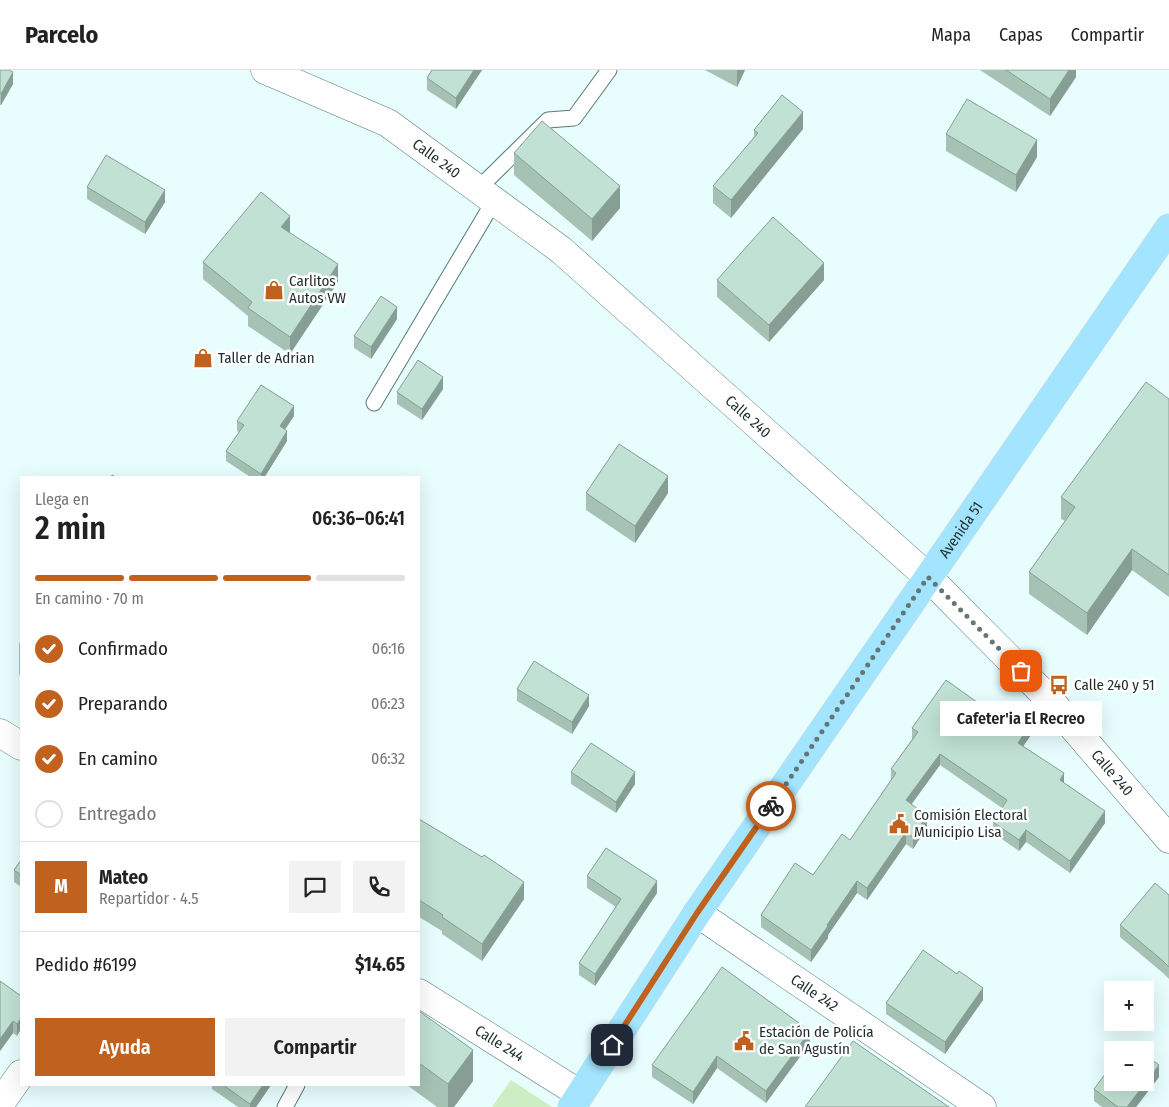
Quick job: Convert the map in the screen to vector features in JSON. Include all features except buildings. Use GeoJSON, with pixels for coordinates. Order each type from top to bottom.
{"type":"FeatureCollection","features":[{"type":"Feature","properties":{"kind":"main road","name":"Avenida 51"},"geometry":{"type":"LineString","coordinates":[[576,1101],[697,913],[1169,228]]}},
{"type":"Feature","properties":{"kind":"street","name":"Calle 240"},"geometry":{"type":"LineString","coordinates":[[265,70],[388,123],[561,250],[928,577],[1048,698],[1169,839]]}},
{"type":"Feature","properties":{"kind":"street"},"geometry":{"type":"LineString","coordinates":[[0,733],[20,745]]}},
{"type":"Feature","properties":{"kind":"street","name":"Calle 242"},"geometry":{"type":"LineString","coordinates":[[697,913],[982,1107]]}},
{"type":"Feature","properties":{"kind":"street","name":"Calle 244"},"geometry":{"type":"LineString","coordinates":[[420,994],[576,1101]]}},
{"type":"Feature","properties":{"kind":"street"},"geometry":{"type":"LineString","coordinates":[[0,1104],[20,1075]]}},
{"type":"Feature","properties":{"kind":"lane"},"geometry":{"type":"LineString","coordinates":[[374,403],[486,195],[548,120],[574,118],[609,70]]}},
{"type":"Feature","properties":{"kind":"lane"},"geometry":{"type":"LineString","coordinates":[[284,1107],[296,1086]]}},
{"type":"Feature","properties":{"kind":"green space"},"geometry":{"type":"Polygon","coordinates":[[[511,1080],[552,1107],[492,1107],[511,1080]]]}},
{"type":"Feature","properties":{"kind":"way so far"},"geometry":{"type":"LineString","coordinates":[[771,806],[928,577],[1021,671]]}},
{"type":"Feature","properties":{"kind":"place","name":"Carlitos Autos VW"},"geometry":{"type":"Point","coordinates":[274,290]}},
{"type":"Feature","properties":{"kind":"place","name":"Taller de Adrian"},"geometry":{"type":"Point","coordinates":[203,358]}},
{"type":"Feature","properties":{"kind":"place","name":"Cafeter'ia El Recreo"},"geometry":{"type":"Point","coordinates":[1021,671]}},
{"type":"Feature","properties":{"kind":"place","name":"Calle 240 y 51"},"geometry":{"type":"Point","coordinates":[1059,685]}},
{"type":"Feature","properties":{"kind":"place","name":"Comisión Electoral Municipio Lisa"},"geometry":{"type":"Point","coordinates":[899,824]}},
{"type":"Feature","properties":{"kind":"place","name":"Estación de Policía de San Agustín"},"geometry":{"type":"Point","coordinates":[744,1041]}},
{"type":"Feature","properties":{"kind":"route"},"geometry":{"type":"LineString","coordinates":[[612,1045],[697,913],[771,806]]}}]}
